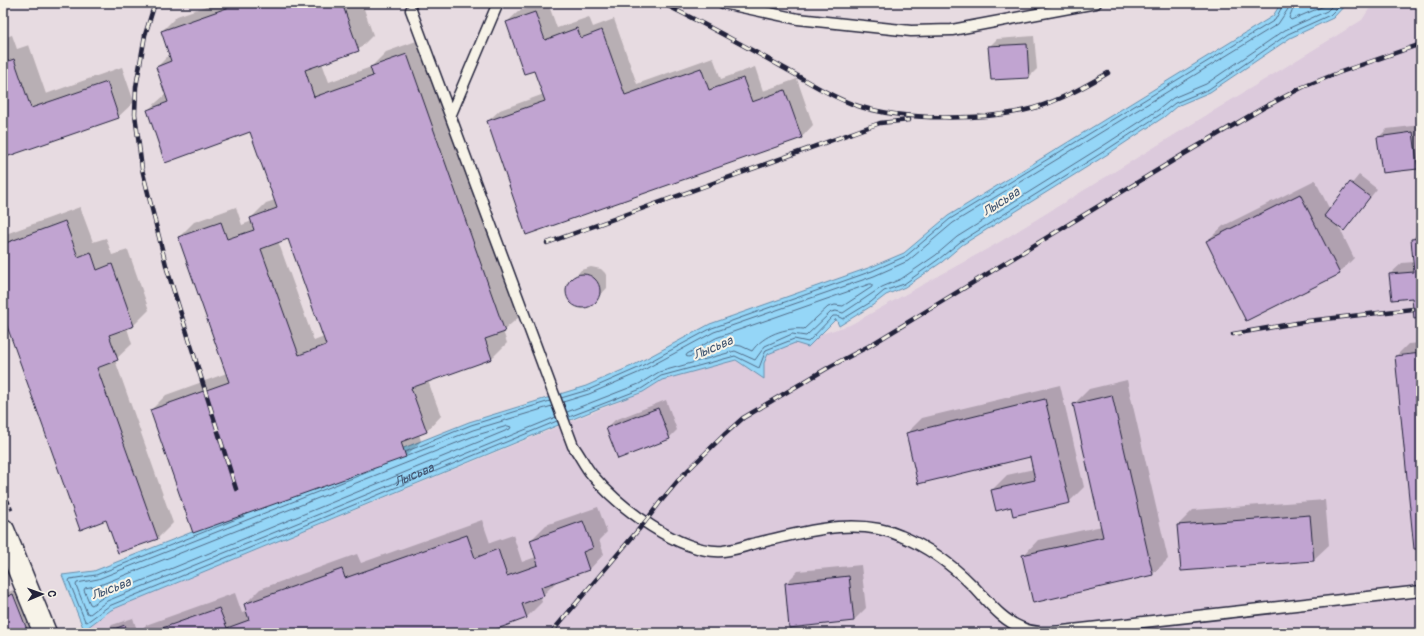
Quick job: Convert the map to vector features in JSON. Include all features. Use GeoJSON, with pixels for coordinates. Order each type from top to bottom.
{"type":"FeatureCollection","features":[{"type":"Feature","properties":{"kind":"main road"},"geometry":{"type":"LineString","coordinates":[[3,530],[45,633]]}},
{"type":"Feature","properties":{"kind":"lane"},"geometry":{"type":"LineString","coordinates":[[451,114],[498,3]]}},
{"type":"Feature","properties":{"kind":"lane"},"geometry":{"type":"LineString","coordinates":[[724,3],[766,13],[827,23],[888,30],[933,31],[971,27],[1096,3]]}},
{"type":"Feature","properties":{"kind":"lane"},"geometry":{"type":"LineString","coordinates":[[411,10],[451,114],[573,446],[593,476],[615,497],[645,522],[667,535],[696,549],[723,551],[822,529],[847,527],[873,529],[899,535],[922,545],[944,559],[972,585],[999,615],[1023,629],[1036,632],[1063,631],[1421,591]]}},
{"type":"Feature","properties":{"kind":"shaded area"},"geometry":{"type":"Polygon","coordinates":[[[1373,3],[1421,3],[1421,633],[80,633],[111,610],[643,392],[662,380],[737,360],[850,325],[998,243],[1362,20],[1373,3]]]}},
{"type":"Feature","properties":{"kind":"water","name":"Лысьва"},"geometry":{"type":"Polygon","coordinates":[[[1281,3],[1347,3],[1333,18],[1290,38],[1210,92],[1177,106],[1164,117],[1111,152],[962,245],[942,262],[905,287],[886,295],[839,326],[836,319],[808,347],[795,343],[768,354],[764,363],[764,379],[736,360],[662,380],[643,392],[602,407],[111,610],[84,630],[62,575],[94,571],[469,422],[586,386],[634,365],[710,324],[871,267],[904,253],[948,216],[1273,16],[1281,3]]]}},
{"type":"Feature","properties":{"kind":"building"},"geometry":{"type":"Polygon","coordinates":[[[241,3],[342,3],[359,51],[305,70],[314,97],[373,76],[370,67],[407,54],[505,332],[485,339],[492,359],[411,388],[427,432],[401,442],[406,457],[193,533],[150,410],[229,382],[178,237],[221,222],[227,239],[254,230],[250,218],[277,208],[250,132],[165,163],[147,110],[168,102],[156,67],[171,61],[161,31],[241,3]],[[288,239],[261,249],[299,355],[326,345],[288,239]]]}},
{"type":"Feature","properties":{"kind":"building"},"geometry":{"type":"Polygon","coordinates":[[[535,12],[545,40],[577,28],[581,38],[602,30],[625,95],[701,68],[709,90],[743,78],[752,102],[785,90],[802,138],[526,235],[487,121],[545,101],[534,71],[524,74],[506,22],[535,12]]]}},
{"type":"Feature","properties":{"kind":"building"},"geometry":{"type":"Polygon","coordinates":[[[1027,44],[1029,78],[991,80],[988,46],[1027,44]]]}},
{"type":"Feature","properties":{"kind":"building"},"geometry":{"type":"Polygon","coordinates":[[[14,59],[31,108],[107,82],[119,118],[3,158],[3,63],[14,59]]]}},
{"type":"Feature","properties":{"kind":"building"},"geometry":{"type":"Polygon","coordinates":[[[1413,132],[1418,169],[1382,173],[1377,137],[1413,132]]]}},
{"type":"Feature","properties":{"kind":"building"},"geometry":{"type":"Polygon","coordinates":[[[1350,182],[1370,197],[1344,231],[1324,216],[1350,182]]]}},
{"type":"Feature","properties":{"kind":"building"},"geometry":{"type":"Polygon","coordinates":[[[1300,194],[1340,274],[1246,321],[1206,241],[1300,194]]]}},
{"type":"Feature","properties":{"kind":"building"},"geometry":{"type":"Polygon","coordinates":[[[65,221],[78,257],[91,252],[97,270],[112,264],[134,326],[109,335],[118,360],[97,368],[158,539],[118,553],[106,520],[80,530],[3,315],[3,244],[65,221]]]}},
{"type":"Feature","properties":{"kind":"building"},"geometry":{"type":"Polygon","coordinates":[[[1421,238],[1421,318],[1414,319],[1412,298],[1392,300],[1389,274],[1414,272],[1411,239],[1421,238]]]}},
{"type":"Feature","properties":{"kind":"building"},"geometry":{"type":"Polygon","coordinates":[[[583,274],[595,279],[600,291],[595,303],[583,308],[571,303],[566,291],[571,279],[583,274]]]}},
{"type":"Feature","properties":{"kind":"building"},"geometry":{"type":"Polygon","coordinates":[[[1421,353],[1421,549],[1414,549],[1395,356],[1421,353]]]}},
{"type":"Feature","properties":{"kind":"building"},"geometry":{"type":"Polygon","coordinates":[[[1112,395],[1153,575],[1033,603],[1022,555],[1103,537],[1073,404],[1112,395]]]}},
{"type":"Feature","properties":{"kind":"building"},"geometry":{"type":"Polygon","coordinates":[[[1045,399],[1070,503],[1013,516],[1011,507],[996,511],[991,490],[1035,480],[1030,457],[918,484],[906,433],[1045,399]]]}},
{"type":"Feature","properties":{"kind":"building"},"geometry":{"type":"Polygon","coordinates":[[[658,408],[670,439],[618,459],[606,428],[658,408]]]}},
{"type":"Feature","properties":{"kind":"building"},"geometry":{"type":"Polygon","coordinates":[[[1310,515],[1314,561],[1181,571],[1177,525],[1310,515]]]}},
{"type":"Feature","properties":{"kind":"building"},"geometry":{"type":"Polygon","coordinates":[[[583,521],[593,548],[583,552],[589,570],[541,587],[544,596],[522,604],[527,618],[486,633],[148,633],[219,608],[227,628],[249,620],[244,604],[342,569],[345,578],[467,535],[475,558],[498,549],[507,576],[538,565],[530,540],[583,521]]]}},
{"type":"Feature","properties":{"kind":"building"},"geometry":{"type":"Polygon","coordinates":[[[849,576],[854,621],[789,628],[785,583],[849,576]]]}},
{"type":"Feature","properties":{"kind":"building"},"geometry":{"type":"Polygon","coordinates":[[[13,594],[29,633],[6,633],[3,624],[3,598],[13,594]]]}},
{"type":"Feature","properties":{"kind":"building"},"geometry":{"type":"Polygon","coordinates":[[[125,625],[128,633],[103,633],[125,625]]]}},
{"type":"Feature","properties":{"kind":"railway"},"geometry":{"type":"LineString","coordinates":[[155,3],[145,35],[136,87],[135,114],[142,169],[167,269],[236,489]]}},
{"type":"Feature","properties":{"kind":"railway"},"geometry":{"type":"LineString","coordinates":[[662,3],[723,34],[836,97],[855,105],[896,114],[969,117],[1015,112],[1034,108],[1054,101],[1108,73]]}},
{"type":"Feature","properties":{"kind":"railway"},"geometry":{"type":"LineString","coordinates":[[551,633],[682,476],[743,418],[831,366],[869,346],[1184,154],[1263,108],[1303,87],[1421,44]]}},
{"type":"Feature","properties":{"kind":"railway"},"geometry":{"type":"LineString","coordinates":[[547,243],[880,123],[909,120]]}},
{"type":"Feature","properties":{"kind":"railway"},"geometry":{"type":"LineString","coordinates":[[1233,334],[1308,321],[1413,309]]}}]}
